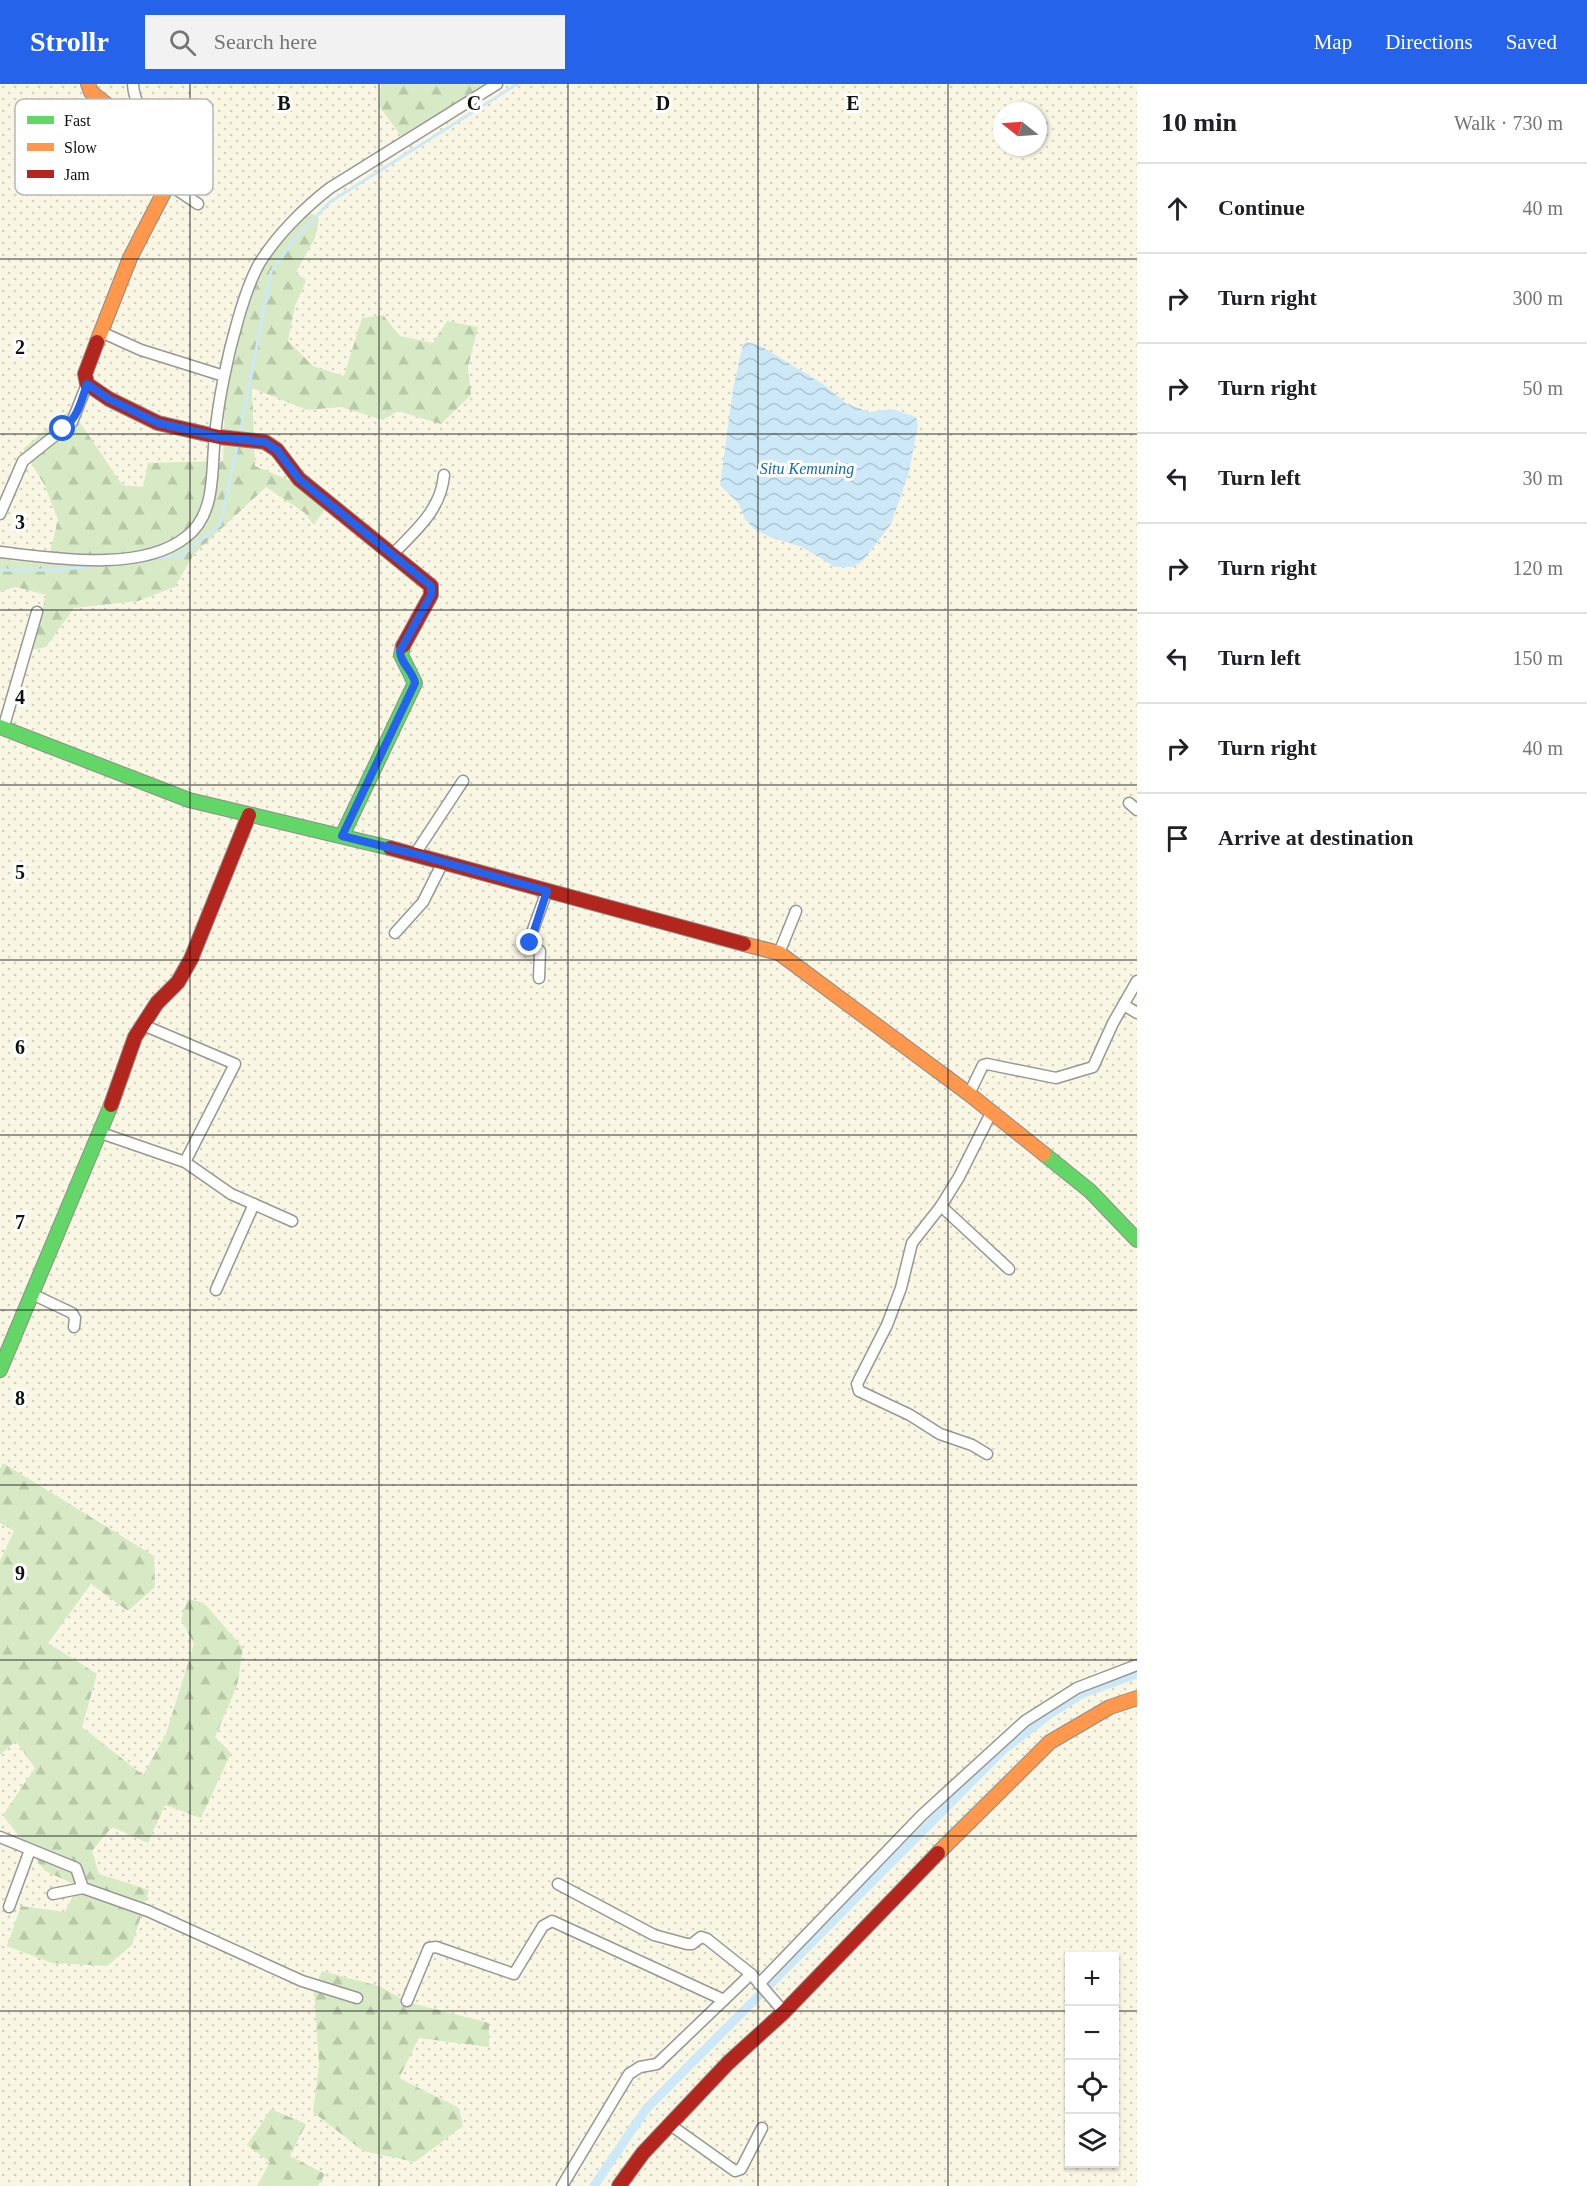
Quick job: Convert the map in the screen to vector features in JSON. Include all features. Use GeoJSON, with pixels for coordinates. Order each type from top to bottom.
{"type":"FeatureCollection","features":[{"type":"Feature","properties":{"kind":"street"},"geometry":{"type":"LineString","coordinates":[[88,84],[91,92],[100,99]]}},
{"type":"Feature","properties":{"kind":"street"},"geometry":{"type":"LineString","coordinates":[[133,84],[134,99]]}},
{"type":"Feature","properties":{"kind":"street"},"geometry":{"type":"LineString","coordinates":[[0,552],[81,561],[132,558],[172,546],[187,537],[204,511],[214,469],[224,376],[258,266],[307,207],[330,188],[497,84]]}},
{"type":"Feature","properties":{"kind":"street"},"geometry":{"type":"LineString","coordinates":[[0,514],[23,461],[72,422],[87,384],[85,374],[130,258],[165,195]]}},
{"type":"Feature","properties":{"kind":"street"},"geometry":{"type":"LineString","coordinates":[[185,195],[198,204]]}},
{"type":"Feature","properties":{"kind":"street"},"geometry":{"type":"LineString","coordinates":[[101,332],[141,350],[224,376]]}},
{"type":"Feature","properties":{"kind":"street"},"geometry":{"type":"LineString","coordinates":[[87,384],[109,399],[158,423],[217,437],[265,442],[277,450],[299,479],[431,586],[432,590],[401,646],[400,656],[415,679],[413,689],[342,836]]}},
{"type":"Feature","properties":{"kind":"street"},"geometry":{"type":"LineString","coordinates":[[392,555],[432,513],[443,490],[444,475]]}},
{"type":"Feature","properties":{"kind":"street"},"geometry":{"type":"LineString","coordinates":[[37,612],[2,728],[175,795],[415,854],[779,953],[969,1094],[1090,1191],[1137,1240]]}},
{"type":"Feature","properties":{"kind":"street"},"geometry":{"type":"LineString","coordinates":[[415,854],[463,781]]}},
{"type":"Feature","properties":{"kind":"street"},"geometry":{"type":"LineString","coordinates":[[0,1370],[101,1133],[135,1037],[158,1003],[177,982],[191,959],[249,815]]}},
{"type":"Feature","properties":{"kind":"street"},"geometry":{"type":"LineString","coordinates":[[395,933],[423,902],[443,862]]}},
{"type":"Feature","properties":{"kind":"street"},"geometry":{"type":"LineString","coordinates":[[539,978],[540,951],[530,943],[530,938],[547,891]]}},
{"type":"Feature","properties":{"kind":"street"},"geometry":{"type":"LineString","coordinates":[[779,953],[796,911]]}},
{"type":"Feature","properties":{"kind":"street"},"geometry":{"type":"LineString","coordinates":[[969,1094],[977,1075],[983,1065],[987,1064],[1056,1078],[1093,1067],[1137,981]]}},
{"type":"Feature","properties":{"kind":"street"},"geometry":{"type":"LineString","coordinates":[[1124,1005],[1137,1013]]}},
{"type":"Feature","properties":{"kind":"street"},"geometry":{"type":"LineString","coordinates":[[143,1025],[235,1064],[185,1162]]}},
{"type":"Feature","properties":{"kind":"street"},"geometry":{"type":"LineString","coordinates":[[987,1454],[972,1445],[940,1434],[857,1387],[862,1369],[887,1325],[901,1288],[912,1243],[941,1206],[991,1113]]}},
{"type":"Feature","properties":{"kind":"street"},"geometry":{"type":"LineString","coordinates":[[101,1133],[185,1162],[231,1194],[292,1221]]}},
{"type":"Feature","properties":{"kind":"street"},"geometry":{"type":"LineString","coordinates":[[216,1290],[254,1204]]}},
{"type":"Feature","properties":{"kind":"street"},"geometry":{"type":"LineString","coordinates":[[941,1206],[1009,1269]]}},
{"type":"Feature","properties":{"kind":"street"},"geometry":{"type":"LineString","coordinates":[[32,1294],[72,1313],[75,1318],[74,1327]]}},
{"type":"Feature","properties":{"kind":"street"},"geometry":{"type":"LineString","coordinates":[[761,1986],[922,1815],[1025,1721],[1077,1688],[1137,1665]]}},
{"type":"Feature","properties":{"kind":"street"},"geometry":{"type":"LineString","coordinates":[[623,2185],[669,2124],[781,2008],[1050,1742],[1110,1707],[1137,1698]]}},
{"type":"Feature","properties":{"kind":"street"},"geometry":{"type":"LineString","coordinates":[[0,1837],[76,1868],[83,1888]]}},
{"type":"Feature","properties":{"kind":"street"},"geometry":{"type":"LineString","coordinates":[[9,1907],[30,1850]]}},
{"type":"Feature","properties":{"kind":"street"},"geometry":{"type":"LineString","coordinates":[[558,1884],[654,1935],[687,1944],[692,1944],[701,1937],[707,1939],[751,1974],[781,2008]]}},
{"type":"Feature","properties":{"kind":"street"},"geometry":{"type":"LineString","coordinates":[[53,1894],[83,1888],[148,1911],[302,1981],[357,1998]]}},
{"type":"Feature","properties":{"kind":"street"},"geometry":{"type":"LineString","coordinates":[[407,2001],[429,1947],[436,1947],[514,1974],[543,1926],[552,1921],[724,2000]]}},
{"type":"Feature","properties":{"kind":"street"},"geometry":{"type":"LineString","coordinates":[[562,2186],[630,2074],[640,2067],[657,2064],[751,1974]]}},
{"type":"Feature","properties":{"kind":"street"},"geometry":{"type":"LineString","coordinates":[[669,2124],[735,2171],[741,2169],[762,2128]]}},
{"type":"Feature","properties":{"kind":"shaded area"},"geometry":{"type":"Polygon","coordinates":[[[0,84],[1137,84],[1137,2186],[0,2186],[0,84]]]}},
{"type":"Feature","properties":{"kind":"green space"},"geometry":{"type":"Polygon","coordinates":[[[381,84],[484,84],[487,86],[402,137],[379,106],[381,84]]]}},
{"type":"Feature","properties":{"kind":"green space"},"geometry":{"type":"Polygon","coordinates":[[[300,207],[319,218],[315,238],[296,272],[306,281],[295,306],[288,341],[313,366],[344,376],[362,318],[383,315],[400,336],[433,343],[447,321],[478,327],[468,367],[471,395],[441,424],[398,411],[383,420],[341,407],[307,410],[252,388],[255,466],[332,498],[314,525],[305,513],[266,487],[194,554],[175,587],[138,601],[74,608],[46,647],[32,650],[46,595],[16,587],[0,592],[0,545],[6,560],[47,564],[58,520],[45,486],[23,449],[71,409],[122,485],[143,487],[148,463],[223,461],[227,349],[270,244],[300,207]]]}},
{"type":"Feature","properties":{"kind":"green space"},"geometry":{"type":"Polygon","coordinates":[[[3,1463],[154,1556],[155,1587],[128,1611],[91,1584],[48,1643],[97,1674],[82,1727],[143,1775],[166,1734],[194,1644],[181,1619],[188,1599],[204,1603],[243,1648],[237,1686],[215,1737],[231,1753],[201,1818],[165,1805],[148,1843],[112,1827],[92,1851],[99,1874],[149,1890],[132,1945],[107,1966],[52,1963],[7,1946],[21,1906],[65,1912],[78,1886],[45,1871],[3,1815],[35,1768],[16,1741],[0,1755],[0,1561],[14,1531],[0,1523],[0,1469],[3,1463]]]}},
{"type":"Feature","properties":{"kind":"green space"},"geometry":{"type":"Polygon","coordinates":[[[322,1971],[379,1986],[407,2002],[489,2023],[489,2047],[419,2038],[399,2078],[459,2108],[463,2126],[415,2162],[363,2151],[313,2112],[319,2064],[314,1989],[322,1971]]]}},
{"type":"Feature","properties":{"kind":"green space"},"geometry":{"type":"Polygon","coordinates":[[[271,2109],[306,2124],[290,2156],[325,2174],[318,2186],[257,2186],[270,2162],[247,2145],[271,2109]]]}},
{"type":"Feature","properties":{"kind":"water","name":"Situ Kemuning"},"geometry":{"type":"Polygon","coordinates":[[[746,342],[759,345],[823,384],[847,404],[870,412],[892,409],[916,417],[918,425],[909,472],[891,524],[862,562],[852,567],[835,567],[802,547],[770,537],[754,529],[745,519],[739,504],[720,485],[733,389],[743,345],[746,342]]]}},
{"type":"Feature","properties":{"kind":"waterway"},"geometry":{"type":"LineString","coordinates":[[240,434],[271,272],[292,242],[330,202],[517,84]]}},
{"type":"Feature","properties":{"kind":"waterway"},"geometry":{"type":"LineString","coordinates":[[150,559],[182,555],[220,525],[238,443]]}},
{"type":"Feature","properties":{"kind":"waterway"},"geometry":{"type":"LineString","coordinates":[[0,570],[58,570],[99,565]]}},
{"type":"Feature","properties":{"kind":"waterway"},"geometry":{"type":"LineString","coordinates":[[594,2186],[646,2109],[1003,1750],[1050,1714],[1083,1693],[1137,1674]]}},
{"type":"Feature","properties":{"kind":"traffic: fast"},"geometry":{"type":"LineString","coordinates":[[342,836],[415,683],[401,655],[403,646]]}},
{"type":"Feature","properties":{"kind":"traffic: fast"},"geometry":{"type":"LineString","coordinates":[[0,727],[189,800],[390,848]]}},
{"type":"Feature","properties":{"kind":"traffic: fast"},"geometry":{"type":"LineString","coordinates":[[0,1370],[111,1105]]}},
{"type":"Feature","properties":{"kind":"traffic: fast"},"geometry":{"type":"LineString","coordinates":[[1044,1154],[1090,1191],[1137,1240]]}},
{"type":"Feature","properties":{"kind":"traffic: slow"},"geometry":{"type":"LineString","coordinates":[[88,84],[91,92],[100,99]]}},
{"type":"Feature","properties":{"kind":"traffic: slow"},"geometry":{"type":"LineString","coordinates":[[97,342],[130,258],[163,195]]}},
{"type":"Feature","properties":{"kind":"traffic: slow"},"geometry":{"type":"LineString","coordinates":[[744,944],[779,953],[969,1094],[1044,1154]]}},
{"type":"Feature","properties":{"kind":"traffic: slow"},"geometry":{"type":"LineString","coordinates":[[938,1853],[1050,1742],[1110,1707],[1137,1698]]}},
{"type":"Feature","properties":{"kind":"traffic: jam"},"geometry":{"type":"LineString","coordinates":[[97,342],[85,374],[87,384],[109,399],[158,423],[219,437],[265,442],[277,450],[299,479],[431,586],[431,595],[403,646]]}},
{"type":"Feature","properties":{"kind":"traffic: jam"},"geometry":{"type":"LineString","coordinates":[[111,1105],[135,1037],[157,1003],[178,982],[191,959],[249,815]]}},
{"type":"Feature","properties":{"kind":"traffic: jam"},"geometry":{"type":"LineString","coordinates":[[390,848],[744,944]]}},
{"type":"Feature","properties":{"kind":"traffic: jam"},"geometry":{"type":"LineString","coordinates":[[619,2186],[643,2153],[728,2063],[784,2012],[938,1853]]}},
{"type":"Feature","properties":{"kind":"route"},"geometry":{"type":"LineString","coordinates":[[63,429],[72,422],[78,412],[87,384],[109,399],[130,407],[158,423],[219,437],[265,442],[277,450],[299,479],[431,586],[431,595],[404,640],[400,651],[400,656],[414,675],[413,689],[342,836],[547,891],[531,934],[530,943]]}}]}
